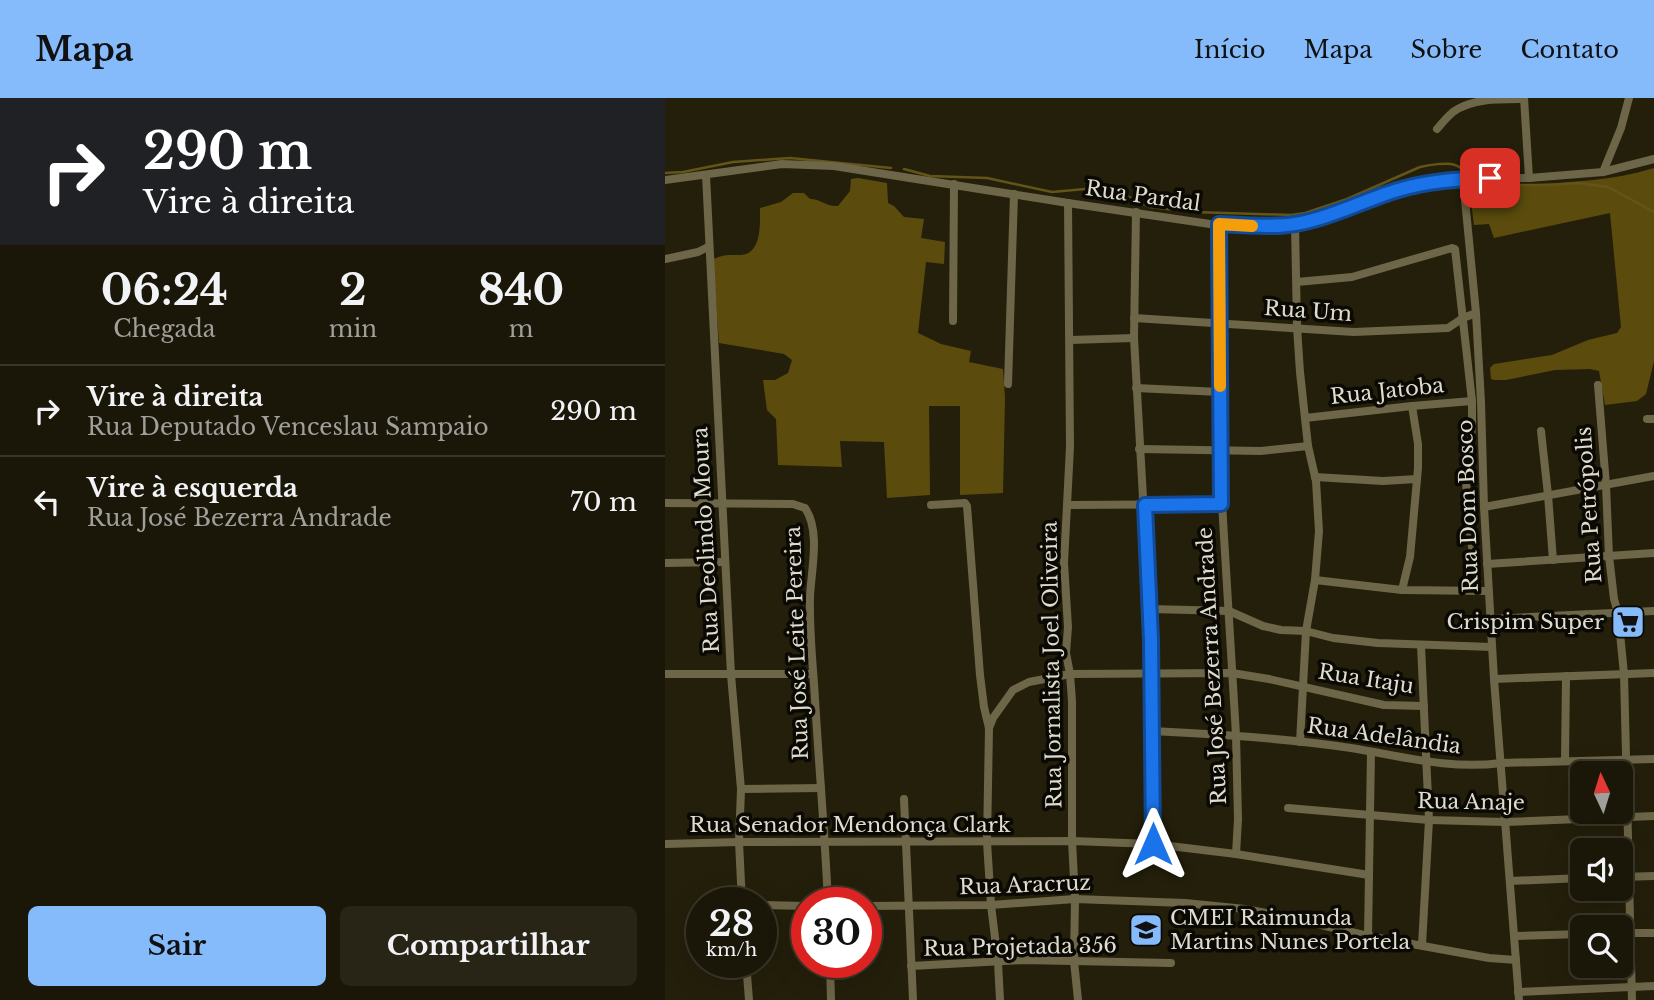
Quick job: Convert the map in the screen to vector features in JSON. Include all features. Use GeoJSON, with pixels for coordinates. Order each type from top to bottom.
{"type":"FeatureCollection","features":[{"type":"Feature","properties":{"kind":"street"},"geometry":{"type":"LineString","coordinates":[[1437,129],[1454,111],[1470,103],[1524,98],[1529,177]]}},
{"type":"Feature","properties":{"kind":"street"},"geometry":{"type":"LineString","coordinates":[[1603,172],[1621,128],[1629,98]]}},
{"type":"Feature","properties":{"kind":"street","name":"Rua Pardal"},"geometry":{"type":"LineString","coordinates":[[665,180],[782,164],[834,166],[1219,224],[1281,226],[1331,214],[1396,190],[1428,183],[1603,172],[1654,159]]}},
{"type":"Feature","properties":{"kind":"street","name":"Rua Deolindo Moura"},"geometry":{"type":"LineString","coordinates":[[706,175],[731,674],[741,789],[739,842],[741,887]]}},
{"type":"Feature","properties":{"kind":"street","name":"Rua Dom Bosco"},"geometry":{"type":"LineString","coordinates":[[1464,179],[1476,313],[1488,592],[1519,996]]}},
{"type":"Feature","properties":{"kind":"street"},"geometry":{"type":"LineString","coordinates":[[953,321],[954,184]]}},
{"type":"Feature","properties":{"kind":"street"},"geometry":{"type":"LineString","coordinates":[[1008,384],[1014,194]]}},
{"type":"Feature","properties":{"kind":"street","name":"Rua Jornalista Joel Oliveira"},"geometry":{"type":"LineString","coordinates":[[1068,203],[1070,447],[1064,563],[1068,626],[1066,653],[1072,701],[1072,841],[1078,1000]]}},
{"type":"Feature","properties":{"kind":"street"},"geometry":{"type":"LineString","coordinates":[[1136,212],[1134,338],[1150,609],[1153,844]]}},
{"type":"Feature","properties":{"kind":"street","name":"Rua José Bezerra Andrade"},"geometry":{"type":"LineString","coordinates":[[1219,224],[1221,504],[1236,735],[1236,854]]}},
{"type":"Feature","properties":{"kind":"street"},"geometry":{"type":"LineString","coordinates":[[1295,224],[1300,372],[1308,446],[1315,477],[1319,531],[1315,580],[1306,631],[1300,742]]}},
{"type":"Feature","properties":{"kind":"street"},"geometry":{"type":"LineString","coordinates":[[665,259],[698,252],[708,247]]}},
{"type":"Feature","properties":{"kind":"street"},"geometry":{"type":"LineString","coordinates":[[1297,282],[1340,280],[1455,248],[1472,401],[1466,478],[1476,591]]}},
{"type":"Feature","properties":{"kind":"street","name":"Rua Um"},"geometry":{"type":"LineString","coordinates":[[1134,318],[1354,332],[1448,328],[1476,313]]}},
{"type":"Feature","properties":{"kind":"street"},"geometry":{"type":"LineString","coordinates":[[1070,340],[1134,338]]}},
{"type":"Feature","properties":{"kind":"street","name":"Rua Petrópolis"},"geometry":{"type":"LineString","coordinates":[[1598,384],[1609,556],[1618,613],[1623,674],[1626,760]]}},
{"type":"Feature","properties":{"kind":"street"},"geometry":{"type":"LineString","coordinates":[[1136,388],[1220,392]]}},
{"type":"Feature","properties":{"kind":"street","name":"Rua Jatoba"},"geometry":{"type":"LineString","coordinates":[[1305,418],[1472,401]]}},
{"type":"Feature","properties":{"kind":"street"},"geometry":{"type":"LineString","coordinates":[[1402,590],[1410,557],[1417,479],[1418,444],[1412,406]]}},
{"type":"Feature","properties":{"kind":"street"},"geometry":{"type":"LineString","coordinates":[[1541,431],[1553,560]]}},
{"type":"Feature","properties":{"kind":"street"},"geometry":{"type":"LineString","coordinates":[[1139,449],[1261,451],[1308,446]]}},
{"type":"Feature","properties":{"kind":"street"},"geometry":{"type":"LineString","coordinates":[[1484,507],[1654,476]]}},
{"type":"Feature","properties":{"kind":"street"},"geometry":{"type":"LineString","coordinates":[[1315,477],[1383,481],[1417,479]]}},
{"type":"Feature","properties":{"kind":"street"},"geometry":{"type":"LineString","coordinates":[[1466,478],[1483,477]]}},
{"type":"Feature","properties":{"kind":"street"},"geometry":{"type":"LineString","coordinates":[[665,503],[722,504]]}},
{"type":"Feature","properties":{"kind":"street","name":"Rua José Leite Pereira"},"geometry":{"type":"LineString","coordinates":[[722,504],[786,503],[805,508],[811,517],[813,674],[827,887]]}},
{"type":"Feature","properties":{"kind":"street"},"geometry":{"type":"LineString","coordinates":[[931,505],[967,504],[979,675],[989,728],[987,842],[1000,1000]]}},
{"type":"Feature","properties":{"kind":"street"},"geometry":{"type":"LineString","coordinates":[[1068,505],[1221,504]]}},
{"type":"Feature","properties":{"kind":"street"},"geometry":{"type":"LineString","coordinates":[[1487,564],[1654,553]]}},
{"type":"Feature","properties":{"kind":"street"},"geometry":{"type":"LineString","coordinates":[[665,563],[725,562]]}},
{"type":"Feature","properties":{"kind":"street"},"geometry":{"type":"LineString","coordinates":[[1315,580],[1402,590],[1488,592]]}},
{"type":"Feature","properties":{"kind":"street"},"geometry":{"type":"LineString","coordinates":[[1150,609],[1229,611]]}},
{"type":"Feature","properties":{"kind":"street","name":"Rua Itaju"},"geometry":{"type":"LineString","coordinates":[[1229,611],[1263,626],[1306,631],[1333,638],[1378,643],[1492,648]]}},
{"type":"Feature","properties":{"kind":"street"},"geometry":{"type":"LineString","coordinates":[[1490,619],[1654,611]]}},
{"type":"Feature","properties":{"kind":"street"},"geometry":{"type":"LineString","coordinates":[[1422,645],[1429,820],[1422,945]]}},
{"type":"Feature","properties":{"kind":"street"},"geometry":{"type":"LineString","coordinates":[[989,728],[1013,690],[1029,682],[1070,674],[1232,673],[1303,687]]}},
{"type":"Feature","properties":{"kind":"street"},"geometry":{"type":"LineString","coordinates":[[1494,678],[1654,673]]}},
{"type":"Feature","properties":{"kind":"street"},"geometry":{"type":"LineString","coordinates":[[665,674],[813,674]]}},
{"type":"Feature","properties":{"kind":"street"},"geometry":{"type":"LineString","coordinates":[[1565,761],[1566,676]]}},
{"type":"Feature","properties":{"kind":"street","name":"Rua Itaju"},"geometry":{"type":"LineString","coordinates":[[1303,687],[1384,705],[1424,706]]}},
{"type":"Feature","properties":{"kind":"street","name":"Rua Adelândia"},"geometry":{"type":"LineString","coordinates":[[1152,731],[1236,735],[1371,752],[1426,762],[1482,766],[1501,763],[1654,759]]}},
{"type":"Feature","properties":{"kind":"street"},"geometry":{"type":"LineString","coordinates":[[1368,936],[1371,752]]}},
{"type":"Feature","properties":{"kind":"street"},"geometry":{"type":"LineString","coordinates":[[741,789],[821,788]]}},
{"type":"Feature","properties":{"kind":"street"},"geometry":{"type":"LineString","coordinates":[[904,799],[913,1000]]}},
{"type":"Feature","properties":{"kind":"street","name":"Rua Anaje"},"geometry":{"type":"LineString","coordinates":[[1288,808],[1429,820],[1505,822],[1570,819]]}},
{"type":"Feature","properties":{"kind":"street","name":"Rua Anaje"},"geometry":{"type":"LineString","coordinates":[[1633,817],[1654,816]]}},
{"type":"Feature","properties":{"kind":"street","name":"Rua Senador Mendonça Clark"},"geometry":{"type":"LineString","coordinates":[[665,844],[1072,841],[1153,844],[1369,875]]}},
{"type":"Feature","properties":{"kind":"street"},"geometry":{"type":"LineString","coordinates":[[1633,877],[1654,876]]}},
{"type":"Feature","properties":{"kind":"street"},"geometry":{"type":"LineString","coordinates":[[1510,881],[1570,878]]}},
{"type":"Feature","properties":{"kind":"street","name":"Rua Aracruz"},"geometry":{"type":"LineString","coordinates":[[882,906],[991,905],[1075,899],[1185,903],[1287,916],[1368,936],[1489,958],[1516,960]]}},
{"type":"Feature","properties":{"kind":"street"},"geometry":{"type":"LineString","coordinates":[[1633,933],[1654,933]]}},
{"type":"Feature","properties":{"kind":"street"},"geometry":{"type":"LineString","coordinates":[[1515,936],[1570,934]]}},
{"type":"Feature","properties":{"kind":"street","name":"Rua Projetada 356"},"geometry":{"type":"LineString","coordinates":[[911,966],[1023,960],[1171,963]]}},
{"type":"Feature","properties":{"kind":"street"},"geometry":{"type":"LineString","coordinates":[[747,978],[749,1000]]}},
{"type":"Feature","properties":{"kind":"street"},"geometry":{"type":"LineString","coordinates":[[830,978],[831,1000]]}},
{"type":"Feature","properties":{"kind":"street","name":"Rua Petrópolis"},"geometry":{"type":"LineString","coordinates":[[1630,978],[1632,1000]]}},
{"type":"Feature","properties":{"kind":"street"},"geometry":{"type":"LineString","coordinates":[[1519,996],[1654,986]]}},
{"type":"Feature","properties":{"kind":"shaded area"},"geometry":{"type":"Polygon","coordinates":[[[1654,168],[1654,361],[1646,394],[1637,401],[1605,405],[1599,371],[1590,369],[1555,370],[1506,380],[1491,379],[1490,368],[1494,364],[1552,355],[1588,340],[1617,333],[1621,327],[1610,213],[1494,238],[1489,224],[1474,225],[1469,186],[1586,181],[1654,168]]]}},
{"type":"Feature","properties":{"kind":"shaded area"},"geometry":{"type":"Polygon","coordinates":[[[851,179],[887,183],[888,203],[904,217],[924,219],[921,238],[945,242],[944,264],[926,262],[918,333],[941,344],[971,351],[969,362],[1003,369],[1003,493],[960,495],[960,406],[929,406],[930,495],[887,498],[884,442],[840,441],[842,467],[778,465],[776,419],[767,410],[763,380],[775,380],[788,373],[792,360],[784,354],[719,343],[713,259],[741,255],[753,249],[758,237],[760,208],[781,202],[793,193],[804,193],[810,199],[838,206],[850,191],[851,179]]]}},
{"type":"Feature","properties":{"kind":"waterway"},"geometry":{"type":"LineString","coordinates":[[665,173],[733,162],[790,158],[891,168]]}},
{"type":"Feature","properties":{"kind":"waterway"},"geometry":{"type":"LineString","coordinates":[[904,169],[930,176],[987,178],[1052,192],[1109,190],[1150,207],[1193,212],[1291,215],[1347,199],[1420,167],[1447,164],[1461,168],[1475,185],[1490,188],[1578,183],[1608,187],[1654,212]]}},
{"type":"Feature","properties":{"kind":"slow traffic"},"geometry":{"type":"LineString","coordinates":[[1220,386],[1219,224],[1252,226]]}},
{"type":"Feature","properties":{"kind":"place","name":"Crispim Super"},"geometry":{"type":"Point","coordinates":[1628,622]}},
{"type":"Feature","properties":{"kind":"place","name":"CMEI Raimunda Martins Nunes Portela"},"geometry":{"type":"Point","coordinates":[1146,930]}},
{"type":"Feature","properties":{"kind":"route"},"geometry":{"type":"LineString","coordinates":[[1153,844],[1151,640],[1145,505],[1221,504],[1219,224],[1295,224],[1396,190],[1448,180],[1490,178]]}}]}
